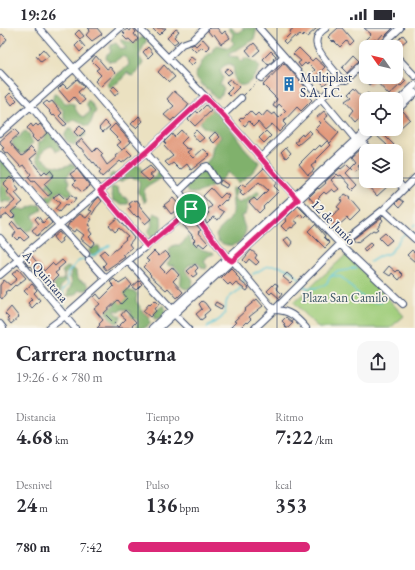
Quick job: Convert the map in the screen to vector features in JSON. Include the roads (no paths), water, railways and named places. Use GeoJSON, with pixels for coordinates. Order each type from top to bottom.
{"type":"FeatureCollection","features":[{"type":"Feature","properties":{"kind":"street"},"geometry":{"type":"LineString","coordinates":[[39,28],[179,191],[230,259],[274,310],[282,310],[294,315],[306,328]]}},
{"type":"Feature","properties":{"kind":"street"},"geometry":{"type":"LineString","coordinates":[[0,133],[120,28]]}},
{"type":"Feature","properties":{"kind":"street","name":"12 de Junio"},"geometry":{"type":"LineString","coordinates":[[139,28],[223,115],[296,198],[340,244],[403,304]]}},
{"type":"Feature","properties":{"kind":"street"},"geometry":{"type":"LineString","coordinates":[[168,58],[182,44],[193,40],[206,28]]}},
{"type":"Feature","properties":{"kind":"street"},"geometry":{"type":"LineString","coordinates":[[259,28],[362,144]]}},
{"type":"Feature","properties":{"kind":"street"},"geometry":{"type":"LineString","coordinates":[[326,28],[320,32],[316,41],[318,50],[341,79]]}},
{"type":"Feature","properties":{"kind":"street"},"geometry":{"type":"LineString","coordinates":[[389,40],[400,28]]}},
{"type":"Feature","properties":{"kind":"street"},"geometry":{"type":"LineString","coordinates":[[261,78],[284,56]]}},
{"type":"Feature","properties":{"kind":"street"},"geometry":{"type":"LineString","coordinates":[[403,63],[415,76]]}},
{"type":"Feature","properties":{"kind":"street"},"geometry":{"type":"LineString","coordinates":[[261,157],[341,79],[346,80],[359,68]]}},
{"type":"Feature","properties":{"kind":"street"},"geometry":{"type":"LineString","coordinates":[[0,73],[31,106],[147,246]]}},
{"type":"Feature","properties":{"kind":"street"},"geometry":{"type":"LineString","coordinates":[[403,96],[415,85]]}},
{"type":"Feature","properties":{"kind":"street"},"geometry":{"type":"LineString","coordinates":[[403,104],[415,93]]}},
{"type":"Feature","properties":{"kind":"street"},"geometry":{"type":"LineString","coordinates":[[0,275],[146,152],[205,97]]}},
{"type":"Feature","properties":{"kind":"street"},"geometry":{"type":"LineString","coordinates":[[223,115],[241,98]]}},
{"type":"Feature","properties":{"kind":"street"},"geometry":{"type":"LineString","coordinates":[[359,141],[362,136]]}},
{"type":"Feature","properties":{"kind":"street"},"geometry":{"type":"LineString","coordinates":[[152,328],[173,312],[296,198],[366,136]]}},
{"type":"Feature","properties":{"kind":"street"},"geometry":{"type":"LineString","coordinates":[[0,155],[106,279]]}},
{"type":"Feature","properties":{"kind":"street"},"geometry":{"type":"LineString","coordinates":[[179,191],[204,166],[207,166],[216,180]]}},
{"type":"Feature","properties":{"kind":"street"},"geometry":{"type":"LineString","coordinates":[[256,328],[340,244],[383,210],[415,178]]}},
{"type":"Feature","properties":{"kind":"street"},"geometry":{"type":"LineString","coordinates":[[49,328],[57,321],[65,317],[106,279],[191,209]]}},
{"type":"Feature","properties":{"kind":"street"},"geometry":{"type":"LineString","coordinates":[[383,210],[415,238]]}},
{"type":"Feature","properties":{"kind":"street","name":"A. Quintana"},"geometry":{"type":"LineString","coordinates":[[0,238],[75,328]]}},
{"type":"Feature","properties":{"kind":"street"},"geometry":{"type":"LineString","coordinates":[[128,261],[188,328]]}},
{"type":"Feature","properties":{"kind":"street"},"geometry":{"type":"LineString","coordinates":[[159,328],[173,312]]}},
{"type":"Feature","properties":{"kind":"street"},"geometry":{"type":"LineString","coordinates":[[0,324],[3,328]]}},
{"type":"Feature","properties":{"kind":"waterway"},"geometry":{"type":"LineString","coordinates":[[370,262],[391,252],[401,237],[405,234]]}},
{"type":"Feature","properties":{"kind":"waterway"},"geometry":{"type":"LineString","coordinates":[[64,306],[63,290],[68,285],[68,273],[77,262],[94,255],[110,245]]}},
{"type":"Feature","properties":{"kind":"waterway"},"geometry":{"type":"LineString","coordinates":[[253,274],[264,268],[278,266],[291,271],[300,280]]}},
{"type":"Feature","properties":{"kind":"waterway"},"geometry":{"type":"LineString","coordinates":[[330,277],[336,272],[357,268]]}},
{"type":"Feature","properties":{"kind":"waterway"},"geometry":{"type":"LineString","coordinates":[[327,283],[330,277],[337,276],[344,280],[357,293],[367,300],[372,302],[381,302]]}},
{"type":"Feature","properties":{"kind":"waterway"},"geometry":{"type":"LineString","coordinates":[[207,328],[222,317],[225,312],[227,300],[239,290],[245,279]]}},
{"type":"Feature","properties":{"kind":"waterway"},"geometry":{"type":"LineString","coordinates":[[303,286],[316,288],[328,282]]}},
{"type":"Feature","properties":{"kind":"place","name":"Multiplast S.A. I.C."},"geometry":{"type":"Point","coordinates":[289,84]}},
{"type":"Feature","properties":{"kind":"park label","name":"Plaza San Camilo"},"geometry":{"type":"Point","coordinates":[345,297]}}]}
